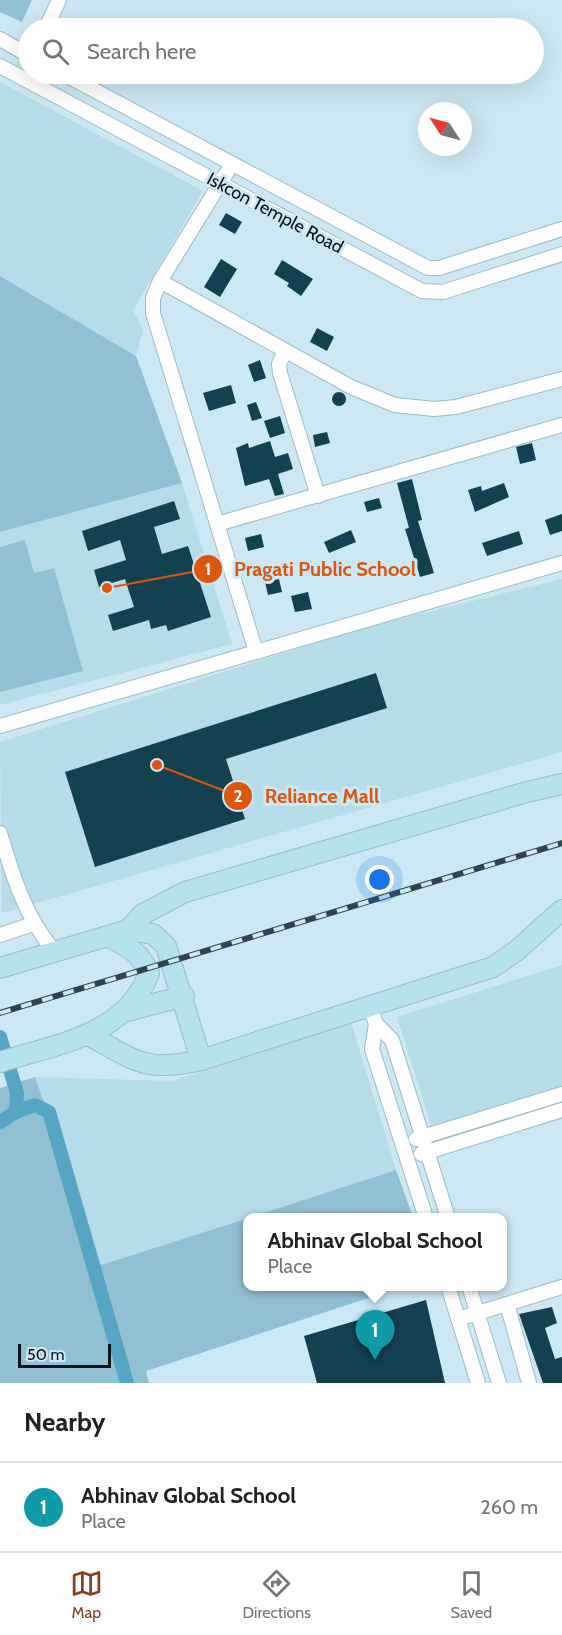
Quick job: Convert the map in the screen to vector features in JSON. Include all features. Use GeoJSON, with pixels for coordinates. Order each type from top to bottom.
{"type":"FeatureCollection","features":[{"type":"Feature","properties":{"kind":"street"},"geometry":{"type":"LineString","coordinates":[[51,18],[59,0]]}},
{"type":"Feature","properties":{"kind":"street"},"geometry":{"type":"LineString","coordinates":[[0,39],[18,49]]}},
{"type":"Feature","properties":{"kind":"street","name":"Iskcon Temple Road"},"geometry":{"type":"LineString","coordinates":[[0,66],[18,76]]}},
{"type":"Feature","properties":{"kind":"street","name":"Iskcon Temple Road"},"geometry":{"type":"LineString","coordinates":[[34,84],[422,291],[442,292],[562,254]]}},
{"type":"Feature","properties":{"kind":"street","name":"Iskcon Temple Road"},"geometry":{"type":"LineString","coordinates":[[83,84],[428,268],[439,268],[562,229]]}},
{"type":"Feature","properties":{"kind":"street"},"geometry":{"type":"LineString","coordinates":[[232,164],[218,183],[160,280],[153,298],[153,313],[256,652]]}},
{"type":"Feature","properties":{"kind":"street"},"geometry":{"type":"LineString","coordinates":[[160,280],[285,351],[374,398],[416,408],[434,409],[470,405],[562,379]]}},
{"type":"Feature","properties":{"kind":"street"},"geometry":{"type":"LineString","coordinates":[[285,351],[279,364],[280,373],[318,496]]}},
{"type":"Feature","properties":{"kind":"street"},"geometry":{"type":"LineString","coordinates":[[217,524],[562,425]]}},
{"type":"Feature","properties":{"kind":"street"},"geometry":{"type":"LineString","coordinates":[[0,726],[562,563]]}},
{"type":"Feature","properties":{"kind":"street"},"geometry":{"type":"LineString","coordinates":[[128,930],[143,914],[185,892],[527,792],[562,784]]}},
{"type":"Feature","properties":{"kind":"street"},"geometry":{"type":"LineString","coordinates":[[0,833],[15,883],[33,924],[54,951]]}},
{"type":"Feature","properties":{"kind":"street"},"geometry":{"type":"LineString","coordinates":[[88,1035],[149,1066],[172,1067],[373,1015],[493,967],[516,951],[562,910]]}},
{"type":"Feature","properties":{"kind":"street"},"geometry":{"type":"LineString","coordinates":[[0,935],[33,924]]}},
{"type":"Feature","properties":{"kind":"street"},"geometry":{"type":"LineString","coordinates":[[0,968],[128,930],[153,934],[166,946],[184,996],[201,1060]]}},
{"type":"Feature","properties":{"kind":"street"},"geometry":{"type":"LineString","coordinates":[[108,936],[138,953],[148,973],[137,999],[127,1011]]}},
{"type":"Feature","properties":{"kind":"street"},"geometry":{"type":"LineString","coordinates":[[0,1062],[88,1035],[127,1011],[184,996]]}},
{"type":"Feature","properties":{"kind":"street"},"geometry":{"type":"LineString","coordinates":[[373,1015],[392,1040],[446,1213]]}},
{"type":"Feature","properties":{"kind":"street"},"geometry":{"type":"LineString","coordinates":[[373,1015],[372,1049],[424,1213]]}},
{"type":"Feature","properties":{"kind":"street"},"geometry":{"type":"LineString","coordinates":[[402,1143],[562,1094]]}},
{"type":"Feature","properties":{"kind":"street"},"geometry":{"type":"LineString","coordinates":[[407,1158],[562,1110]]}},
{"type":"Feature","properties":{"kind":"street"},"geometry":{"type":"LineString","coordinates":[[458,1319],[562,1287]]}},
{"type":"Feature","properties":{"kind":"street"},"geometry":{"type":"LineString","coordinates":[[449,1291],[478,1383]]}},
{"type":"Feature","properties":{"kind":"street"},"geometry":{"type":"LineString","coordinates":[[470,1291],[499,1383]]}},
{"type":"Feature","properties":{"kind":"street"},"geometry":{"type":"LineString","coordinates":[[507,1304],[529,1383]]}},
{"type":"Feature","properties":{"kind":"shaded area"},"geometry":{"type":"Polygon","coordinates":[[[0,0],[32,0],[24,18],[18,18],[18,20],[0,12],[0,0]]]}},
{"type":"Feature","properties":{"kind":"shaded area"},"geometry":{"type":"Polygon","coordinates":[[[0,82],[203,191],[133,310],[143,330],[136,356],[0,276],[0,82]]]}},
{"type":"Feature","properties":{"kind":"shaded area"},"geometry":{"type":"Polygon","coordinates":[[[0,276],[136,356],[182,483],[0,532],[0,276]]]}},
{"type":"Feature","properties":{"kind":"shaded area"},"geometry":{"type":"Polygon","coordinates":[[[182,483],[232,644],[0,705],[0,532],[182,483]]]}},
{"type":"Feature","properties":{"kind":"shaded area"},"geometry":{"type":"Polygon","coordinates":[[[25,540],[34,573],[54,568],[83,671],[0,692],[0,547],[25,540]]]}},
{"type":"Feature","properties":{"kind":"shaded area"},"geometry":{"type":"Polygon","coordinates":[[[562,579],[562,752],[2,913],[0,742],[364,628],[562,579]]]}},
{"type":"Feature","properties":{"kind":"shaded area"},"geometry":{"type":"Polygon","coordinates":[[[562,965],[562,1103],[436,1141],[397,1017],[562,965]]]}},
{"type":"Feature","properties":{"kind":"shaded area"},"geometry":{"type":"Polygon","coordinates":[[[351,1022],[396,1170],[262,1213],[243,1213],[243,1219],[101,1265],[35,1077],[172,1081],[351,1022]]]}},
{"type":"Feature","properties":{"kind":"shaded area"},"geometry":{"type":"Polygon","coordinates":[[[35,1077],[101,1265],[243,1220],[243,1291],[390,1291],[146,1371],[149,1383],[0,1383],[0,1088],[35,1077]]]}},
{"type":"Feature","properties":{"kind":"shaded area"},"geometry":{"type":"Polygon","coordinates":[[[396,1170],[412,1213],[263,1213],[396,1170]]]}},
{"type":"Feature","properties":{"kind":"building"},"geometry":{"type":"Polygon","coordinates":[[[226,213],[242,222],[235,234],[219,225],[226,213]]]}},
{"type":"Feature","properties":{"kind":"building"},"geometry":{"type":"Polygon","coordinates":[[[221,259],[237,269],[220,297],[204,287],[221,259]]]}},
{"type":"Feature","properties":{"kind":"building"},"geometry":{"type":"Polygon","coordinates":[[[282,260],[313,279],[301,296],[287,286],[289,283],[274,274],[282,260]]]}},
{"type":"Feature","properties":{"kind":"building"},"geometry":{"type":"Polygon","coordinates":[[[317,328],[334,337],[327,351],[310,342],[317,328]]]}},
{"type":"Feature","properties":{"kind":"building"},"geometry":{"type":"Polygon","coordinates":[[[260,360],[266,378],[254,382],[248,365],[260,360]]]}},
{"type":"Feature","properties":{"kind":"building"},"geometry":{"type":"Polygon","coordinates":[[[231,385],[236,403],[209,411],[203,393],[231,385]]]}},
{"type":"Feature","properties":{"kind":"building"},"geometry":{"type":"Polygon","coordinates":[[[336,392],[342,392],[346,399],[342,406],[336,406],[332,402],[332,396],[336,392]]]}},
{"type":"Feature","properties":{"kind":"building"},"geometry":{"type":"Polygon","coordinates":[[[256,402],[262,418],[252,421],[247,405],[256,402]]]}},
{"type":"Feature","properties":{"kind":"building"},"geometry":{"type":"Polygon","coordinates":[[[280,416],[285,433],[270,438],[264,421],[280,416]]]}},
{"type":"Feature","properties":{"kind":"building"},"geometry":{"type":"Polygon","coordinates":[[[327,432],[330,443],[315,447],[313,435],[327,432]]]}},
{"type":"Feature","properties":{"kind":"building"},"geometry":{"type":"Polygon","coordinates":[[[270,441],[275,457],[288,453],[293,469],[278,474],[284,494],[275,496],[269,479],[245,486],[236,448],[248,443],[249,448],[270,441]]]}},
{"type":"Feature","properties":{"kind":"building"},"geometry":{"type":"Polygon","coordinates":[[[532,443],[536,460],[520,464],[516,447],[532,443]]]}},
{"type":"Feature","properties":{"kind":"building"},"geometry":{"type":"Polygon","coordinates":[[[412,479],[422,520],[418,521],[434,573],[420,577],[405,529],[409,528],[397,483],[412,479]]]}},
{"type":"Feature","properties":{"kind":"building"},"geometry":{"type":"Polygon","coordinates":[[[504,483],[509,497],[475,512],[468,490],[481,486],[482,491],[504,483]]]}},
{"type":"Feature","properties":{"kind":"building"},"geometry":{"type":"Polygon","coordinates":[[[379,498],[382,508],[367,512],[364,502],[379,498]]]}},
{"type":"Feature","properties":{"kind":"building"},"geometry":{"type":"Polygon","coordinates":[[[174,501],[180,519],[154,527],[162,554],[188,546],[211,617],[168,631],[166,625],[151,629],[149,620],[113,631],[108,615],[134,607],[125,579],[99,587],[94,570],[126,560],[120,540],[88,551],[82,531],[174,501]]]}},
{"type":"Feature","properties":{"kind":"building"},"geometry":{"type":"Polygon","coordinates":[[[562,514],[562,531],[550,535],[545,520],[562,514]]]}},
{"type":"Feature","properties":{"kind":"building"},"geometry":{"type":"Polygon","coordinates":[[[351,530],[356,542],[329,553],[324,542],[351,530]]]}},
{"type":"Feature","properties":{"kind":"building"},"geometry":{"type":"Polygon","coordinates":[[[519,531],[523,544],[487,556],[482,543],[519,531]]]}},
{"type":"Feature","properties":{"kind":"building"},"geometry":{"type":"Polygon","coordinates":[[[261,534],[264,547],[248,551],[245,538],[261,534]]]}},
{"type":"Feature","properties":{"kind":"building"},"geometry":{"type":"Polygon","coordinates":[[[279,579],[282,592],[268,595],[265,582],[279,579]]]}},
{"type":"Feature","properties":{"kind":"building"},"geometry":{"type":"Polygon","coordinates":[[[308,592],[312,609],[295,612],[291,596],[308,592]]]}},
{"type":"Feature","properties":{"kind":"building"},"geometry":{"type":"Polygon","coordinates":[[[376,673],[387,708],[226,759],[245,819],[95,867],[65,772],[376,673]]]}},
{"type":"Feature","properties":{"kind":"building"},"geometry":{"type":"Polygon","coordinates":[[[426,1300],[445,1383],[317,1383],[304,1336],[426,1300]]]}},
{"type":"Feature","properties":{"kind":"building"},"geometry":{"type":"Polygon","coordinates":[[[552,1307],[557,1323],[545,1328],[555,1359],[562,1357],[562,1383],[543,1383],[519,1314],[552,1307]]]}},
{"type":"Feature","properties":{"kind":"waterway"},"geometry":{"type":"LineString","coordinates":[[0,1037],[17,1093],[16,1112],[0,1122]]}},
{"type":"Feature","properties":{"kind":"waterway"},"geometry":{"type":"LineString","coordinates":[[16,1112],[35,1105],[49,1112],[127,1383]]}},
{"type":"Feature","properties":{"kind":"railway"},"geometry":{"type":"LineString","coordinates":[[0,1013],[562,843]]}},
{"type":"Feature","properties":{"kind":"place","name":"Pragati Public School"},"geometry":{"type":"Point","coordinates":[107,588]}},
{"type":"Feature","properties":{"kind":"place","name":"Reliance Mall"},"geometry":{"type":"Point","coordinates":[157,765]}},
{"type":"Feature","properties":{"kind":"place","name":"Abhinav Global School"},"geometry":{"type":"Point","coordinates":[375,1360]}}]}
